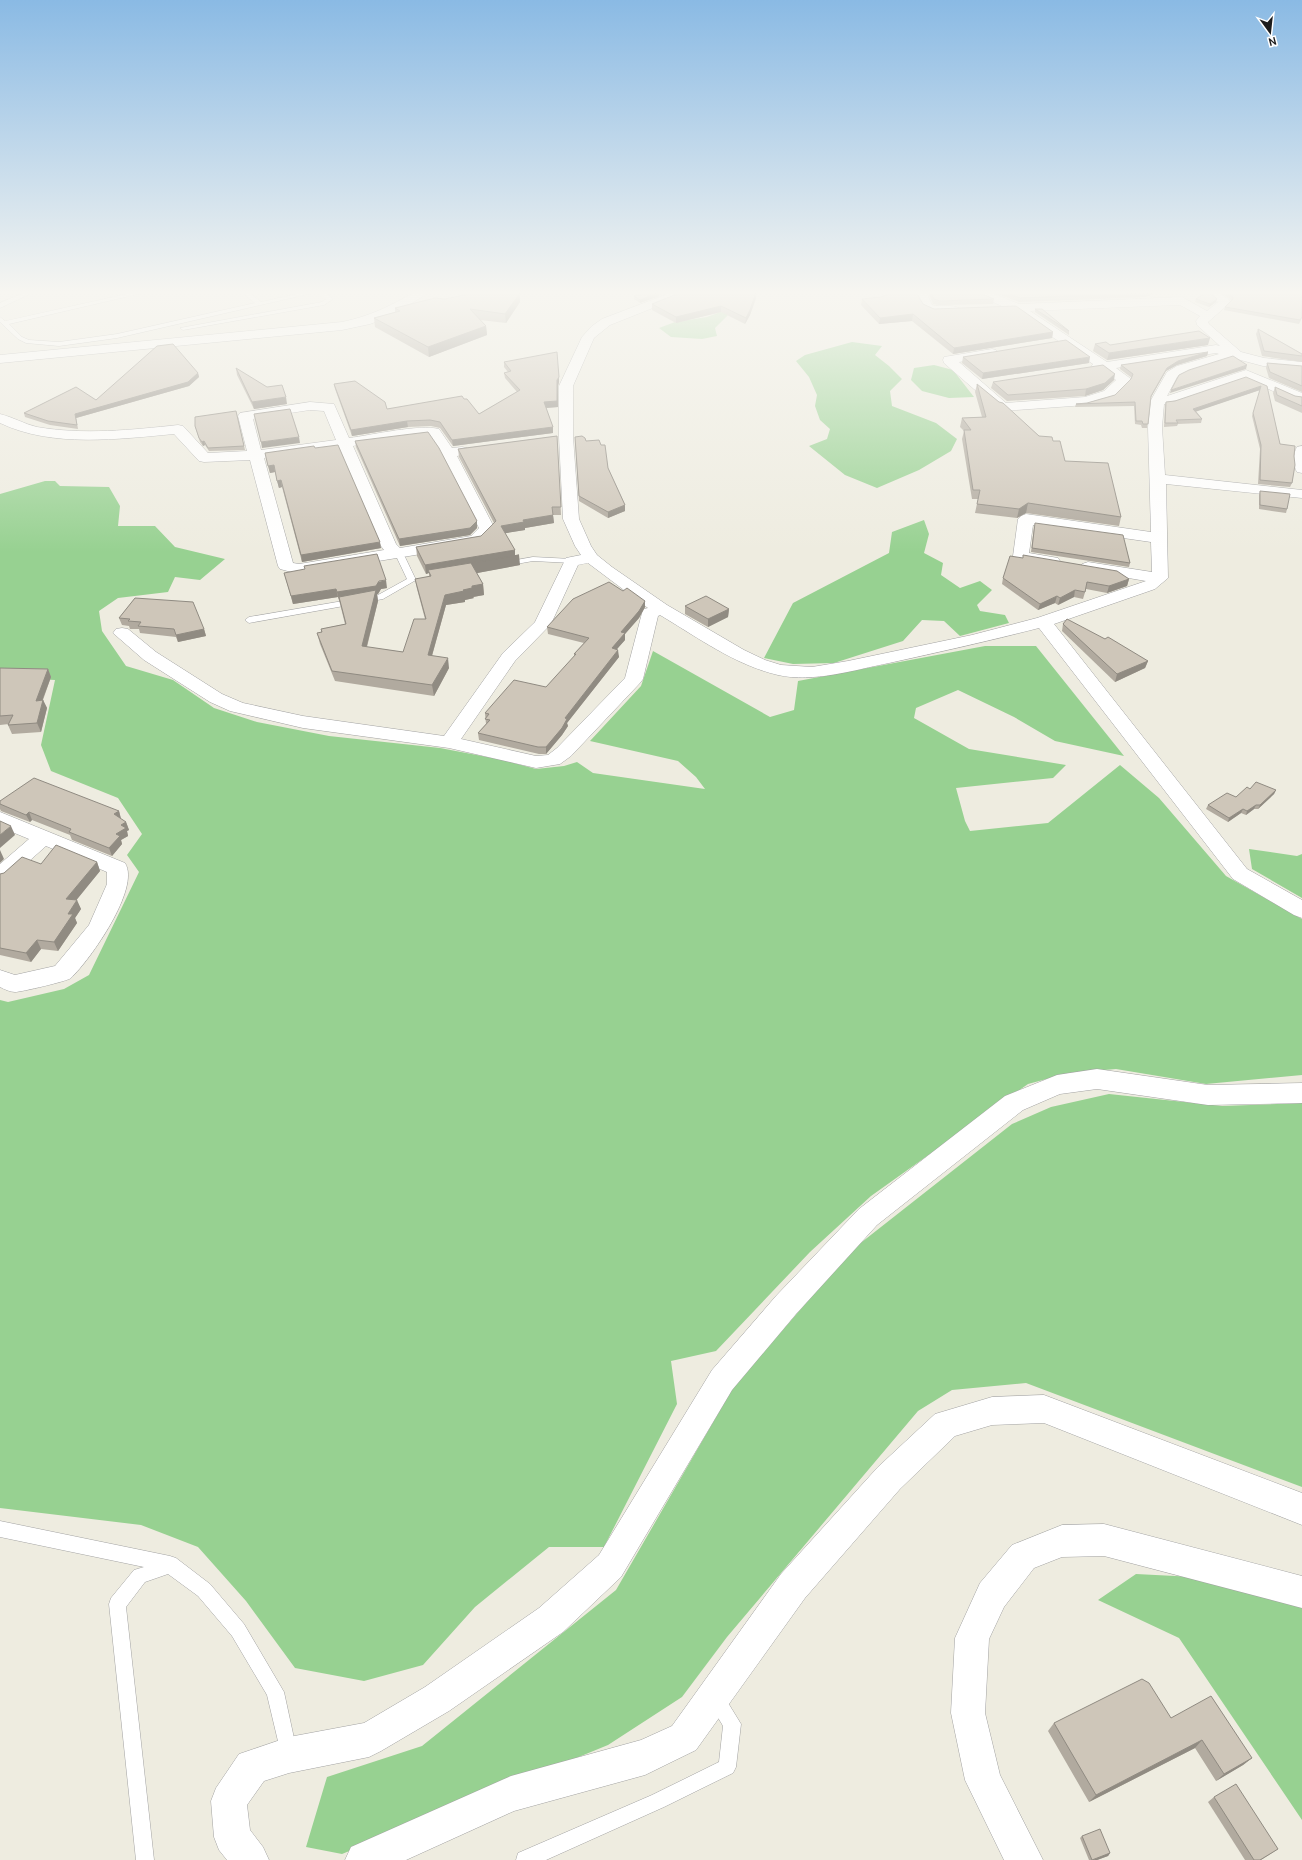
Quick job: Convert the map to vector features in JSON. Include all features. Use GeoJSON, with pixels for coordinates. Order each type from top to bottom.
{"type":"FeatureCollection","features":[{"type":"Feature","properties":{"kind":"street"},"geometry":{"type":"LineString","coordinates":[[569,379],[566,386],[561,437],[571,519],[583,546],[591,558],[632,590],[738,654],[759,664],[780,670],[812,672],[973,640],[1043,622],[1149,586],[1160,578]]}},
{"type":"Feature","properties":{"kind":"street"},"geometry":{"type":"LineString","coordinates":[[971,379],[1003,407],[1086,400],[1109,394],[1124,379]]}},
{"type":"Feature","properties":{"kind":"street"},"geometry":{"type":"LineString","coordinates":[[1160,578],[1158,479],[1155,427],[1158,400],[1170,379]]}},
{"type":"Feature","properties":{"kind":"street"},"geometry":{"type":"LineString","coordinates":[[1158,400],[1169,400],[1232,379]]}},
{"type":"Feature","properties":{"kind":"street"},"geometry":{"type":"LineString","coordinates":[[1257,379],[1299,397],[1302,396]]}},
{"type":"Feature","properties":{"kind":"street"},"geometry":{"type":"LineString","coordinates":[[978,385],[993,382]]}},
{"type":"Feature","properties":{"kind":"street"},"geometry":{"type":"LineString","coordinates":[[0,418],[8,424],[49,434],[117,434],[178,429],[204,458],[255,455],[346,443],[421,432],[434,432],[448,453],[487,529],[476,540],[299,569],[286,566],[255,455],[245,416],[310,406],[329,407],[346,443],[389,546],[396,552]]}},
{"type":"Feature","properties":{"kind":"street"},"geometry":{"type":"LineString","coordinates":[[448,453],[479,449]]}},
{"type":"Feature","properties":{"kind":"street"},"geometry":{"type":"LineString","coordinates":[[1302,450],[1300,452],[1302,469]]}},
{"type":"Feature","properties":{"kind":"street"},"geometry":{"type":"LineString","coordinates":[[1158,479],[1302,494]]}},
{"type":"Feature","properties":{"kind":"street"},"geometry":{"type":"LineString","coordinates":[[1159,538],[1026,519],[1021,556],[1160,578]]}},
{"type":"Feature","properties":{"kind":"street"},"geometry":{"type":"LineString","coordinates":[[449,742],[508,657],[542,624],[572,561],[591,558]]}},
{"type":"Feature","properties":{"kind":"street"},"geometry":{"type":"LineString","coordinates":[[122,632],[157,660],[216,698],[237,707],[303,722],[449,742],[536,762],[553,760],[564,752],[634,679],[650,613],[661,608]]}},
{"type":"Feature","properties":{"kind":"street"},"geometry":{"type":"LineString","coordinates":[[1043,622],[1240,874],[1302,910]]}},
{"type":"Feature","properties":{"kind":"street"},"geometry":{"type":"LineString","coordinates":[[0,819],[118,868],[118,884],[98,929],[62,973],[14,984],[0,978]]}},
{"type":"Feature","properties":{"kind":"street"},"geometry":{"type":"LineString","coordinates":[[0,876],[43,837]]}},
{"type":"Feature","properties":{"kind":"street"},"geometry":{"type":"LineString","coordinates":[[250,1860],[232,1837],[229,1801],[252,1767],[289,1755],[369,1740],[437,1700],[551,1620],[610,1566],[722,1380],[786,1305],[868,1217],[1014,1103],[1057,1085],[1097,1079],[1208,1094],[1302,1093]]}},
{"type":"Feature","properties":{"kind":"street"},"geometry":{"type":"LineString","coordinates":[[364,1860],[511,1794],[645,1757],[684,1738],[715,1698],[793,1586],[889,1478],[946,1424],[992,1411],[1044,1409],[1302,1509]]}},
{"type":"Feature","properties":{"kind":"street"},"geometry":{"type":"LineString","coordinates":[[1024,1860],[983,1780],[968,1712],[972,1638],[992,1595],[1023,1556],[1062,1541],[1104,1540],[1302,1592]]}},
{"type":"Feature","properties":{"kind":"lane"},"geometry":{"type":"LineString","coordinates":[[249,620],[380,597],[416,580],[396,552]]}},
{"type":"Feature","properties":{"kind":"lane"},"geometry":{"type":"LineString","coordinates":[[495,566],[533,559],[572,561]]}},
{"type":"Feature","properties":{"kind":"lane"},"geometry":{"type":"LineString","coordinates":[[0,1529],[170,1565],[204,1590],[238,1630],[275,1692],[289,1755]]}},
{"type":"Feature","properties":{"kind":"lane"},"geometry":{"type":"LineString","coordinates":[[145,1860],[117,1604],[140,1576],[170,1565]]}},
{"type":"Feature","properties":{"kind":"lane"},"geometry":{"type":"LineString","coordinates":[[525,1860],[658,1801],[727,1767],[732,1724],[715,1698]]}},
{"type":"Feature","properties":{"kind":"green space"},"geometry":{"type":"Polygon","coordinates":[[[810,379],[902,379],[890,391],[892,406],[936,423],[957,439],[951,451],[919,470],[877,488],[845,475],[809,446],[827,439],[830,429],[820,420],[815,406],[817,395],[810,379]]]}},
{"type":"Feature","properties":{"kind":"green space"},"geometry":{"type":"Polygon","coordinates":[[[960,379],[974,397],[949,398],[922,391],[911,380],[960,379]]]}},
{"type":"Feature","properties":{"kind":"green space"},"geometry":{"type":"Polygon","coordinates":[[[45,481],[55,481],[60,486],[109,487],[120,506],[118,526],[155,526],[175,547],[225,559],[200,580],[175,577],[168,592],[118,598],[99,611],[102,631],[126,666],[173,680],[214,708],[257,722],[329,736],[440,748],[503,760],[536,769],[564,766],[577,762],[593,773],[705,789],[696,777],[678,761],[590,741],[641,686],[653,651],[770,717],[794,710],[798,681],[985,646],[1036,646],[1124,756],[1055,741],[1014,717],[958,690],[916,708],[914,718],[969,749],[1066,765],[1053,778],[956,788],[965,821],[970,831],[1048,823],[1120,765],[1159,798],[1226,876],[1302,919],[1302,1075],[1206,1084],[1116,1069],[1069,1073],[1028,1084],[871,1196],[810,1252],[716,1351],[671,1361],[677,1404],[604,1547],[549,1547],[475,1607],[423,1665],[364,1681],[295,1668],[246,1601],[198,1547],[141,1525],[0,1508],[0,1000],[8,1002],[64,989],[89,975],[139,872],[127,855],[142,834],[118,798],[51,771],[41,745],[55,680],[0,677],[0,494],[45,481]]]}},
{"type":"Feature","properties":{"kind":"green space"},"geometry":{"type":"Polygon","coordinates":[[[924,520],[929,534],[924,553],[943,563],[941,575],[960,588],[980,581],[992,590],[977,605],[980,611],[1005,615],[1009,623],[960,636],[944,621],[922,620],[903,641],[834,663],[793,664],[764,658],[793,603],[889,553],[892,532],[924,520]]]}},
{"type":"Feature","properties":{"kind":"green space"},"geometry":{"type":"Polygon","coordinates":[[[1249,849],[1297,856],[1302,854],[1302,898],[1252,869],[1249,849]]]}},
{"type":"Feature","properties":{"kind":"green space"},"geometry":{"type":"Polygon","coordinates":[[[1109,1094],[1222,1106],[1302,1103],[1302,1487],[1026,1383],[952,1390],[918,1411],[727,1637],[682,1697],[608,1745],[342,1854],[306,1847],[327,1777],[422,1746],[616,1590],[734,1386],[853,1249],[1012,1124],[1051,1107],[1109,1094]]]}},
{"type":"Feature","properties":{"kind":"green space"},"geometry":{"type":"Polygon","coordinates":[[[1136,1574],[1214,1578],[1302,1605],[1302,1820],[1179,1638],[1098,1600],[1136,1574]]]}},
{"type":"Feature","properties":{"kind":"building"},"geometry":{"type":"Polygon","coordinates":[[[120,379],[192,379],[188,382],[75,414],[77,425],[48,421],[24,413],[76,387],[96,400],[120,379]]]}},
{"type":"Feature","properties":{"kind":"building"},"geometry":{"type":"Polygon","coordinates":[[[241,379],[254,379],[267,387],[282,385],[286,397],[252,402],[241,379]]]}},
{"type":"Feature","properties":{"kind":"building"},"geometry":{"type":"Polygon","coordinates":[[[509,379],[558,379],[557,401],[544,402],[553,427],[452,440],[440,422],[430,420],[407,421],[351,430],[334,384],[355,381],[385,402],[387,409],[462,396],[464,399],[467,399],[479,414],[520,390],[509,379]]]}},
{"type":"Feature","properties":{"kind":"building"},"geometry":{"type":"Polygon","coordinates":[[[1014,379],[1110,379],[1105,383],[1086,389],[1008,395],[993,382],[1014,379]]]}},
{"type":"Feature","properties":{"kind":"building"},"geometry":{"type":"Polygon","coordinates":[[[1131,379],[1161,379],[1151,396],[1148,424],[1143,424],[1142,421],[1136,421],[1135,402],[1076,404],[1087,403],[1115,395],[1131,379]]]}},
{"type":"Feature","properties":{"kind":"building"},"geometry":{"type":"Polygon","coordinates":[[[1177,379],[1205,379],[1171,390],[1177,379]]]}},
{"type":"Feature","properties":{"kind":"building"},"geometry":{"type":"Polygon","coordinates":[[[1241,379],[1250,379],[1267,386],[1280,444],[1295,446],[1295,465],[1292,483],[1260,480],[1261,445],[1253,413],[1261,386],[1193,409],[1202,419],[1176,420],[1178,423],[1165,423],[1166,402],[1175,401],[1241,379]]]}},
{"type":"Feature","properties":{"kind":"building"},"geometry":{"type":"Polygon","coordinates":[[[1286,379],[1302,379],[1302,386],[1286,379]]]}},
{"type":"Feature","properties":{"kind":"building"},"geometry":{"type":"Polygon","coordinates":[[[977,384],[999,402],[1003,403],[1039,436],[1052,437],[1053,441],[1060,441],[1065,461],[1108,463],[1121,517],[1028,503],[1019,509],[977,504],[980,490],[973,490],[964,430],[971,430],[962,418],[986,417],[977,384]]]}},
{"type":"Feature","properties":{"kind":"building"},"geometry":{"type":"Polygon","coordinates":[[[1275,387],[1295,396],[1302,397],[1302,406],[1277,395],[1275,387]]]}},
{"type":"Feature","properties":{"kind":"building"},"geometry":{"type":"Polygon","coordinates":[[[290,409],[299,437],[261,442],[254,414],[290,409]]]}},
{"type":"Feature","properties":{"kind":"building"},"geometry":{"type":"Polygon","coordinates":[[[236,411],[244,446],[208,448],[204,441],[202,442],[199,438],[195,426],[195,417],[236,411]]]}},
{"type":"Feature","properties":{"kind":"building"},"geometry":{"type":"Polygon","coordinates":[[[428,432],[439,448],[477,521],[470,528],[399,539],[355,441],[428,432]]]}},
{"type":"Feature","properties":{"kind":"building"},"geometry":{"type":"Polygon","coordinates":[[[557,436],[561,507],[552,507],[553,515],[523,520],[524,522],[501,526],[515,550],[425,565],[416,547],[481,536],[496,521],[458,449],[557,436]]]}},
{"type":"Feature","properties":{"kind":"building"},"geometry":{"type":"Polygon","coordinates":[[[582,436],[586,441],[599,440],[601,445],[605,445],[608,468],[625,505],[608,512],[579,496],[575,437],[582,436]]]}},
{"type":"Feature","properties":{"kind":"building"},"geometry":{"type":"Polygon","coordinates":[[[338,445],[380,542],[301,555],[281,480],[277,481],[274,465],[268,466],[265,453],[314,446],[315,448],[338,445]]]}},
{"type":"Feature","properties":{"kind":"building"},"geometry":{"type":"Polygon","coordinates":[[[1260,491],[1290,494],[1287,509],[1260,505],[1260,491]]]}},
{"type":"Feature","properties":{"kind":"building"},"geometry":{"type":"Polygon","coordinates":[[[1035,523],[1123,535],[1130,563],[1032,548],[1035,523]]]}},
{"type":"Feature","properties":{"kind":"building"},"geometry":{"type":"Polygon","coordinates":[[[377,554],[386,580],[379,581],[376,586],[337,592],[336,589],[291,596],[284,573],[305,569],[304,566],[377,554]]]}},
{"type":"Feature","properties":{"kind":"building"},"geometry":{"type":"Polygon","coordinates":[[[519,555],[471,563],[483,584],[472,586],[472,588],[463,590],[464,591],[445,595],[428,655],[448,658],[432,685],[332,671],[317,633],[322,632],[321,629],[346,624],[339,597],[376,590],[362,646],[403,652],[414,619],[426,619],[415,579],[431,576],[428,570],[519,555]]]}},
{"type":"Feature","properties":{"kind":"building"},"geometry":{"type":"Polygon","coordinates":[[[1023,555],[1117,571],[1129,579],[1109,586],[1087,582],[1085,592],[1075,590],[1060,598],[1057,596],[1040,604],[1003,578],[1010,556],[1023,558],[1023,555]]]}},
{"type":"Feature","properties":{"kind":"building"},"geometry":{"type":"Polygon","coordinates":[[[609,582],[623,591],[627,588],[645,601],[639,611],[621,632],[625,633],[612,648],[618,650],[565,718],[567,719],[562,728],[546,747],[538,747],[478,733],[490,720],[485,719],[489,714],[485,713],[514,680],[546,687],[576,654],[574,654],[589,638],[547,627],[573,599],[609,582]]]}},
{"type":"Feature","properties":{"kind":"building"},"geometry":{"type":"Polygon","coordinates":[[[706,596],[729,609],[708,619],[685,606],[706,596]]]}},
{"type":"Feature","properties":{"kind":"building"},"geometry":{"type":"Polygon","coordinates":[[[135,598],[193,602],[204,629],[176,635],[174,629],[138,626],[141,622],[128,621],[130,619],[119,618],[135,598]]]}},
{"type":"Feature","properties":{"kind":"building"},"geometry":{"type":"Polygon","coordinates":[[[1067,619],[1105,639],[1108,637],[1148,661],[1117,674],[1063,624],[1067,619]]]}},
{"type":"Feature","properties":{"kind":"building"},"geometry":{"type":"Polygon","coordinates":[[[0,668],[48,669],[36,701],[43,700],[37,723],[8,725],[13,715],[0,716],[0,668]]]}},
{"type":"Feature","properties":{"kind":"building"},"geometry":{"type":"Polygon","coordinates":[[[34,778],[119,811],[114,814],[126,822],[121,825],[126,828],[116,834],[120,836],[109,848],[69,832],[71,829],[29,812],[26,815],[0,804],[0,801],[34,778]]]}},
{"type":"Feature","properties":{"kind":"building"},"geometry":{"type":"Polygon","coordinates":[[[1256,782],[1276,790],[1260,805],[1256,805],[1247,811],[1243,809],[1229,818],[1208,805],[1227,793],[1236,797],[1247,787],[1250,789],[1256,782]]]}},
{"type":"Feature","properties":{"kind":"building"},"geometry":{"type":"Polygon","coordinates":[[[0,821],[11,826],[0,835],[0,821]]]}},
{"type":"Feature","properties":{"kind":"building"},"geometry":{"type":"Polygon","coordinates":[[[56,845],[97,862],[66,899],[77,900],[68,914],[73,914],[54,942],[37,940],[26,953],[0,948],[0,874],[4,873],[22,857],[41,864],[56,845]]]}},
{"type":"Feature","properties":{"kind":"building"},"geometry":{"type":"Polygon","coordinates":[[[1142,1679],[1149,1683],[1171,1718],[1211,1696],[1252,1758],[1224,1774],[1202,1740],[1096,1795],[1054,1723],[1142,1679]]]}},
{"type":"Feature","properties":{"kind":"building"},"geometry":{"type":"Polygon","coordinates":[[[1236,1784],[1278,1849],[1260,1860],[1254,1860],[1214,1797],[1236,1784]]]}},
{"type":"Feature","properties":{"kind":"building"},"geometry":{"type":"Polygon","coordinates":[[[1100,1829],[1110,1853],[1092,1860],[1082,1836],[1100,1829]]]}}]}
